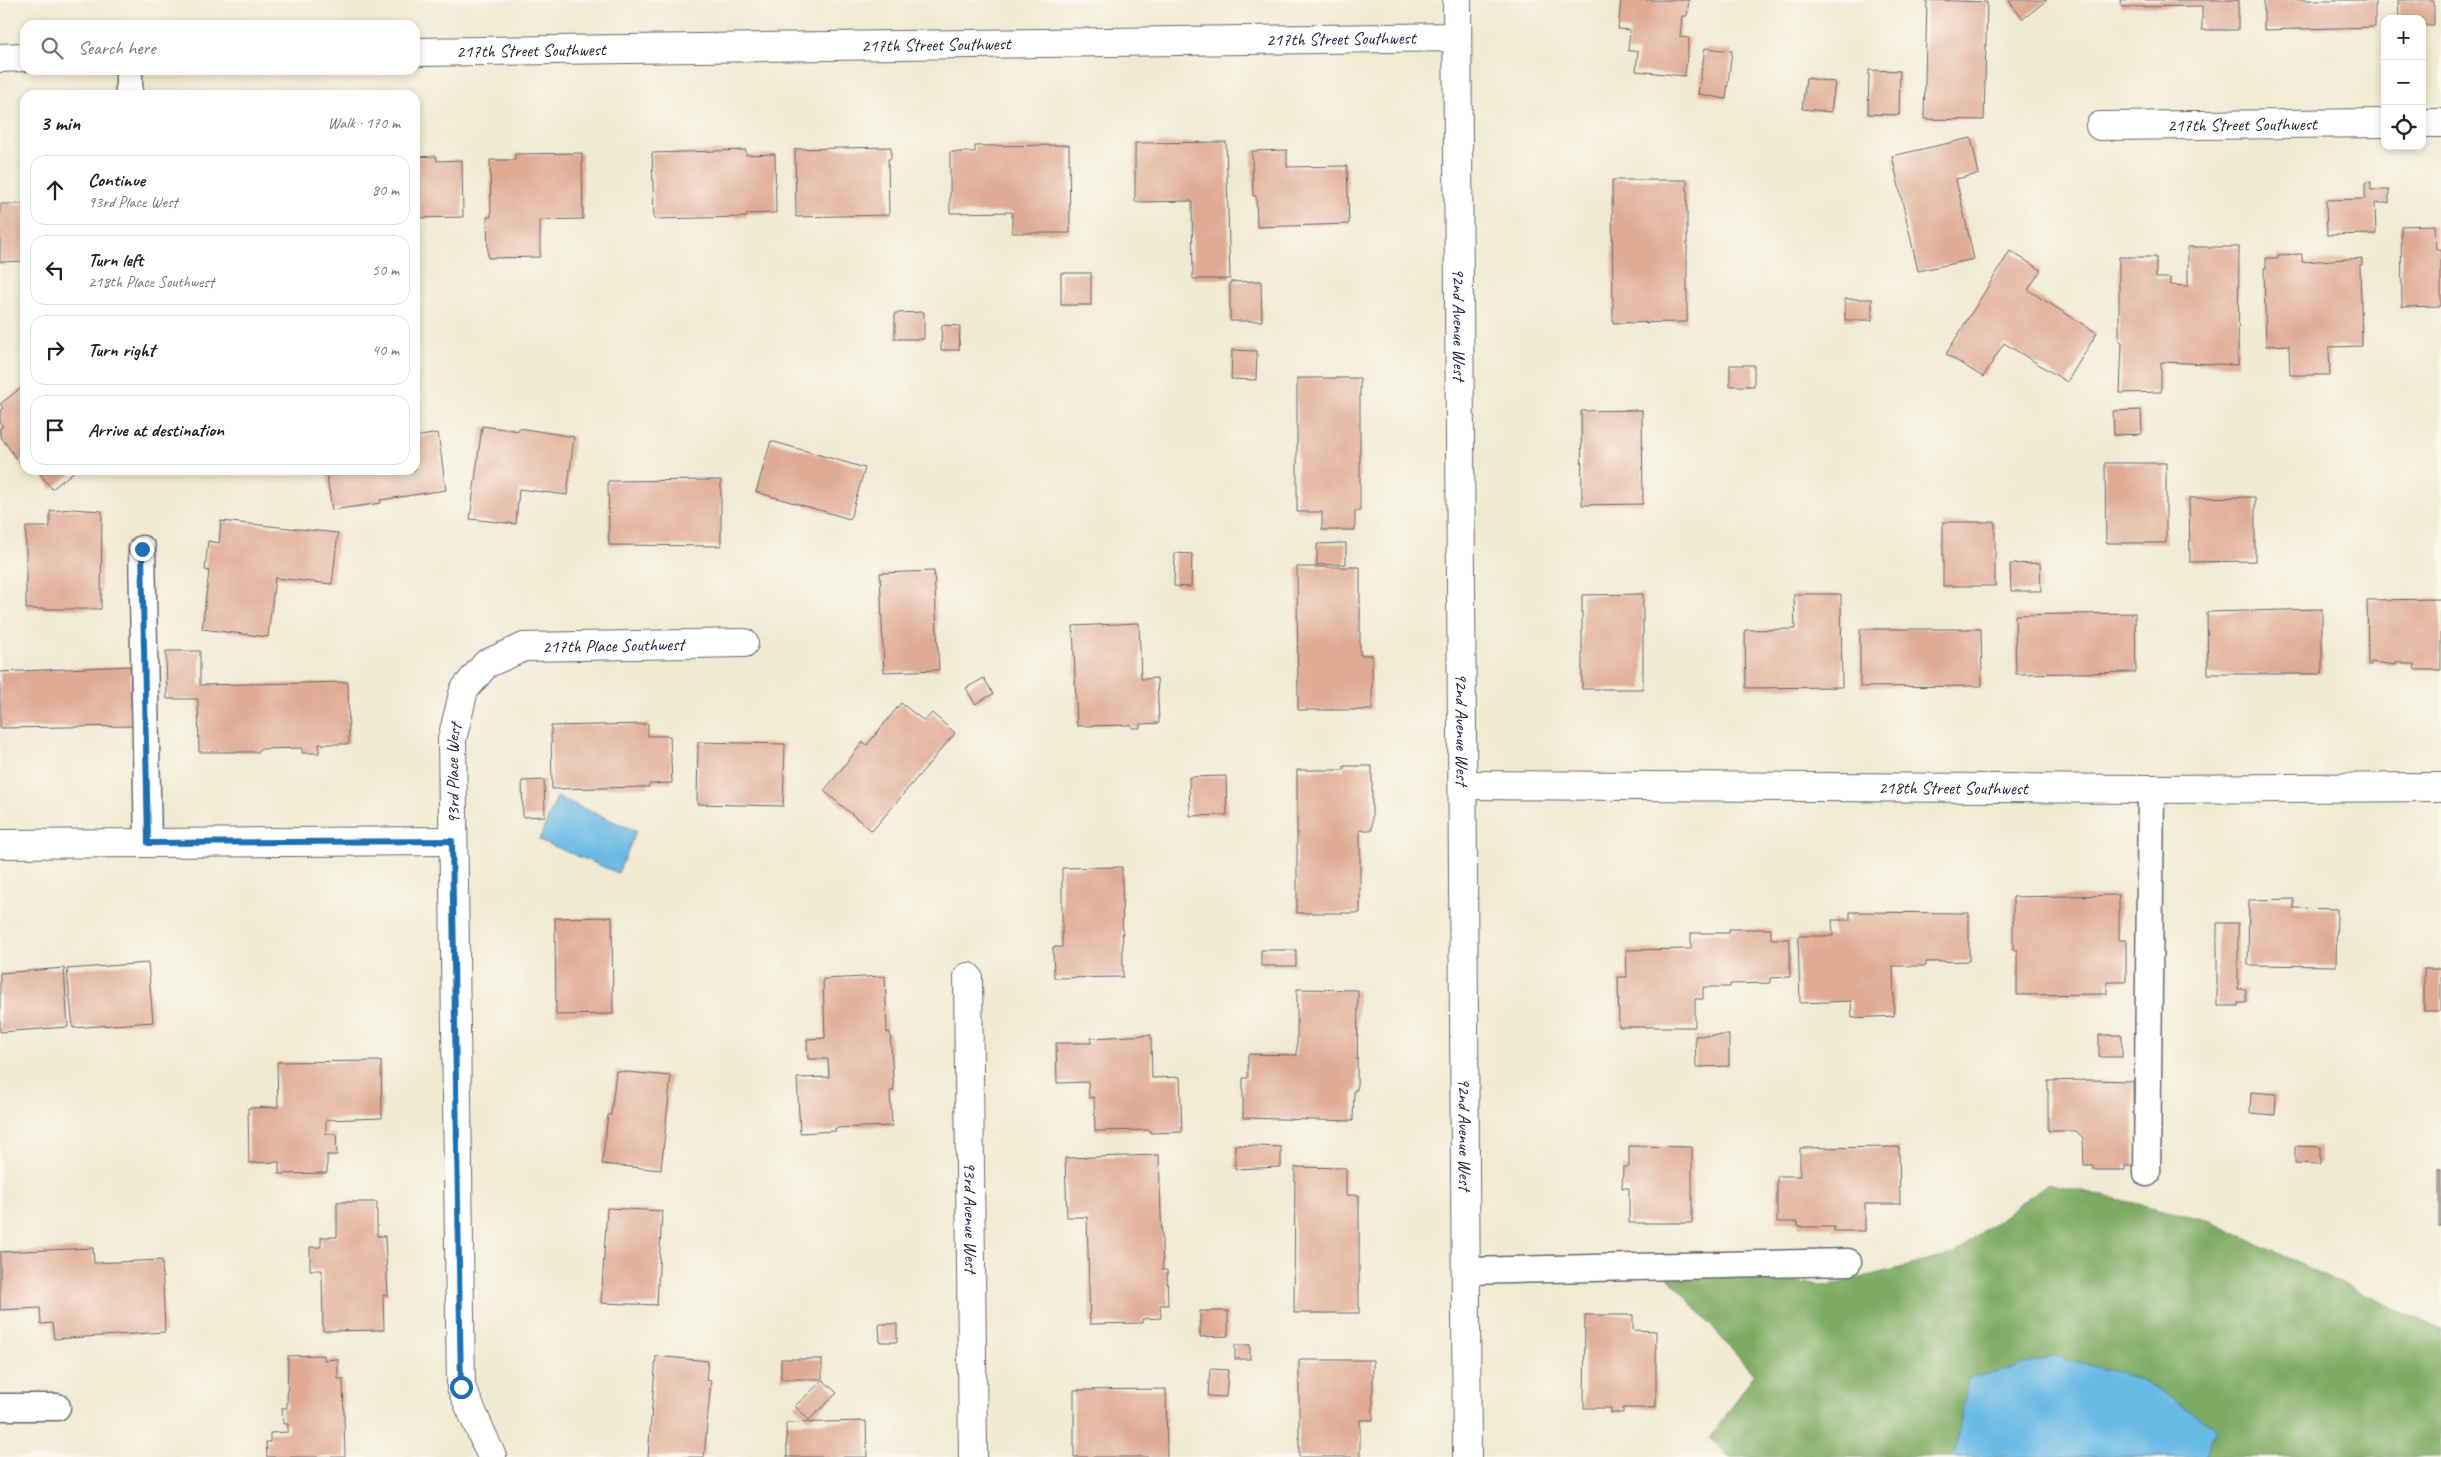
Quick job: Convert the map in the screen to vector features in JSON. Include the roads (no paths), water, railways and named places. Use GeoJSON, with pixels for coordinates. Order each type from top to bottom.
{"type":"FeatureCollection","features":[{"type":"Feature","properties":{"kind":"street","name":"92nd Avenue West"},"geometry":{"type":"LineString","coordinates":[[1457,0],[1464,785],[1467,1457]]}},
{"type":"Feature","properties":{"kind":"street","name":"217th Street Southwest"},"geometry":{"type":"LineString","coordinates":[[420,52],[1457,37]]}},
{"type":"Feature","properties":{"kind":"street"},"geometry":{"type":"LineString","coordinates":[[0,58],[20,58]]}},
{"type":"Feature","properties":{"kind":"street","name":"217th Street Southwest"},"geometry":{"type":"LineString","coordinates":[[2100,126],[2381,123]]}},
{"type":"Feature","properties":{"kind":"street"},"geometry":{"type":"LineString","coordinates":[[2426,123],[2441,123]]}},
{"type":"Feature","properties":{"kind":"street","name":"217th Place Southwest"},"geometry":{"type":"LineString","coordinates":[[486,664],[524,648],[744,643]]}},
{"type":"Feature","properties":{"kind":"street","name":"93rd Place West"},"geometry":{"type":"LineString","coordinates":[[486,664],[464,690],[452,739],[452,841],[461,1387],[492,1457]]}},
{"type":"Feature","properties":{"kind":"street","name":"218th Street Southwest"},"geometry":{"type":"LineString","coordinates":[[1464,785],[2151,789],[2441,787]]}},
{"type":"Feature","properties":{"kind":"street"},"geometry":{"type":"LineString","coordinates":[[0,844],[452,841]]}},
{"type":"Feature","properties":{"kind":"street","name":"93rd Avenue West"},"geometry":{"type":"LineString","coordinates":[[968,977],[973,1457]]}},
{"type":"Feature","properties":{"kind":"lane"},"geometry":{"type":"LineString","coordinates":[[129,75],[130,90]]}},
{"type":"Feature","properties":{"kind":"lane"},"geometry":{"type":"LineString","coordinates":[[142,549],[148,843]]}},
{"type":"Feature","properties":{"kind":"lane"},"geometry":{"type":"LineString","coordinates":[[2147,1173],[2151,789]]}},
{"type":"Feature","properties":{"kind":"lane"},"geometry":{"type":"LineString","coordinates":[[1467,1271],[1848,1262]]}},
{"type":"Feature","properties":{"kind":"lane"},"geometry":{"type":"LineString","coordinates":[[0,1407],[56,1407]]}},
{"type":"Feature","properties":{"kind":"water"},"geometry":{"type":"Polygon","coordinates":[[[557,797],[636,831],[618,873],[539,840],[557,797]]]}},
{"type":"Feature","properties":{"kind":"water"},"geometry":{"type":"Polygon","coordinates":[[[2056,1356],[2144,1380],[2217,1428],[2204,1457],[1954,1457],[1968,1379],[2056,1356]]]}}]}
